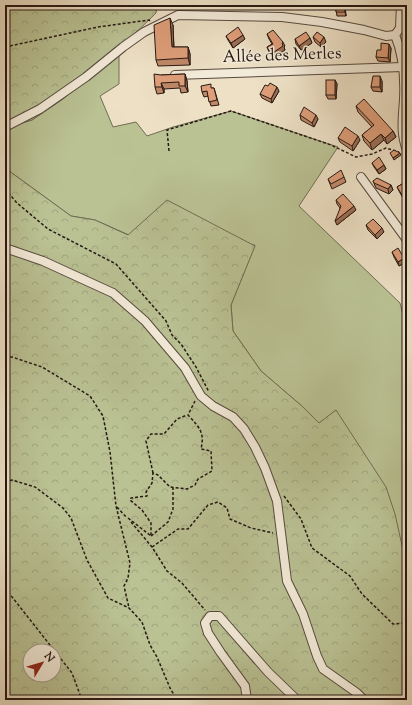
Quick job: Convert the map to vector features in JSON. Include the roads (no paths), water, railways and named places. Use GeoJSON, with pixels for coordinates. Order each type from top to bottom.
{"type":"FeatureCollection","features":[{"type":"Feature","properties":{"kind":"street"},"geometry":{"type":"LineString","coordinates":[[5,127],[53,101],[86,78],[123,47],[144,32],[178,15],[282,18],[322,22],[386,36],[395,35],[404,28],[401,5]]}},
{"type":"Feature","properties":{"kind":"street"},"geometry":{"type":"LineString","coordinates":[[395,35],[400,48],[404,68],[402,130],[404,151]]}},
{"type":"Feature","properties":{"kind":"street","name":"Allée des Merles"},"geometry":{"type":"LineString","coordinates":[[164,76],[404,68]]}},
{"type":"Feature","properties":{"kind":"street"},"geometry":{"type":"LineString","coordinates":[[361,178],[407,240]]}},
{"type":"Feature","properties":{"kind":"street"},"geometry":{"type":"LineString","coordinates":[[5,248],[43,261],[113,293],[145,321],[185,368],[201,396],[213,406],[232,417],[244,429],[265,468],[275,497],[287,581],[303,614],[317,656],[323,669],[358,693],[364,700]]}},
{"type":"Feature","properties":{"kind":"street"},"geometry":{"type":"LineString","coordinates":[[247,700],[245,686],[221,654],[208,633],[204,623],[210,616],[219,616],[268,672],[297,700]]}}]}
